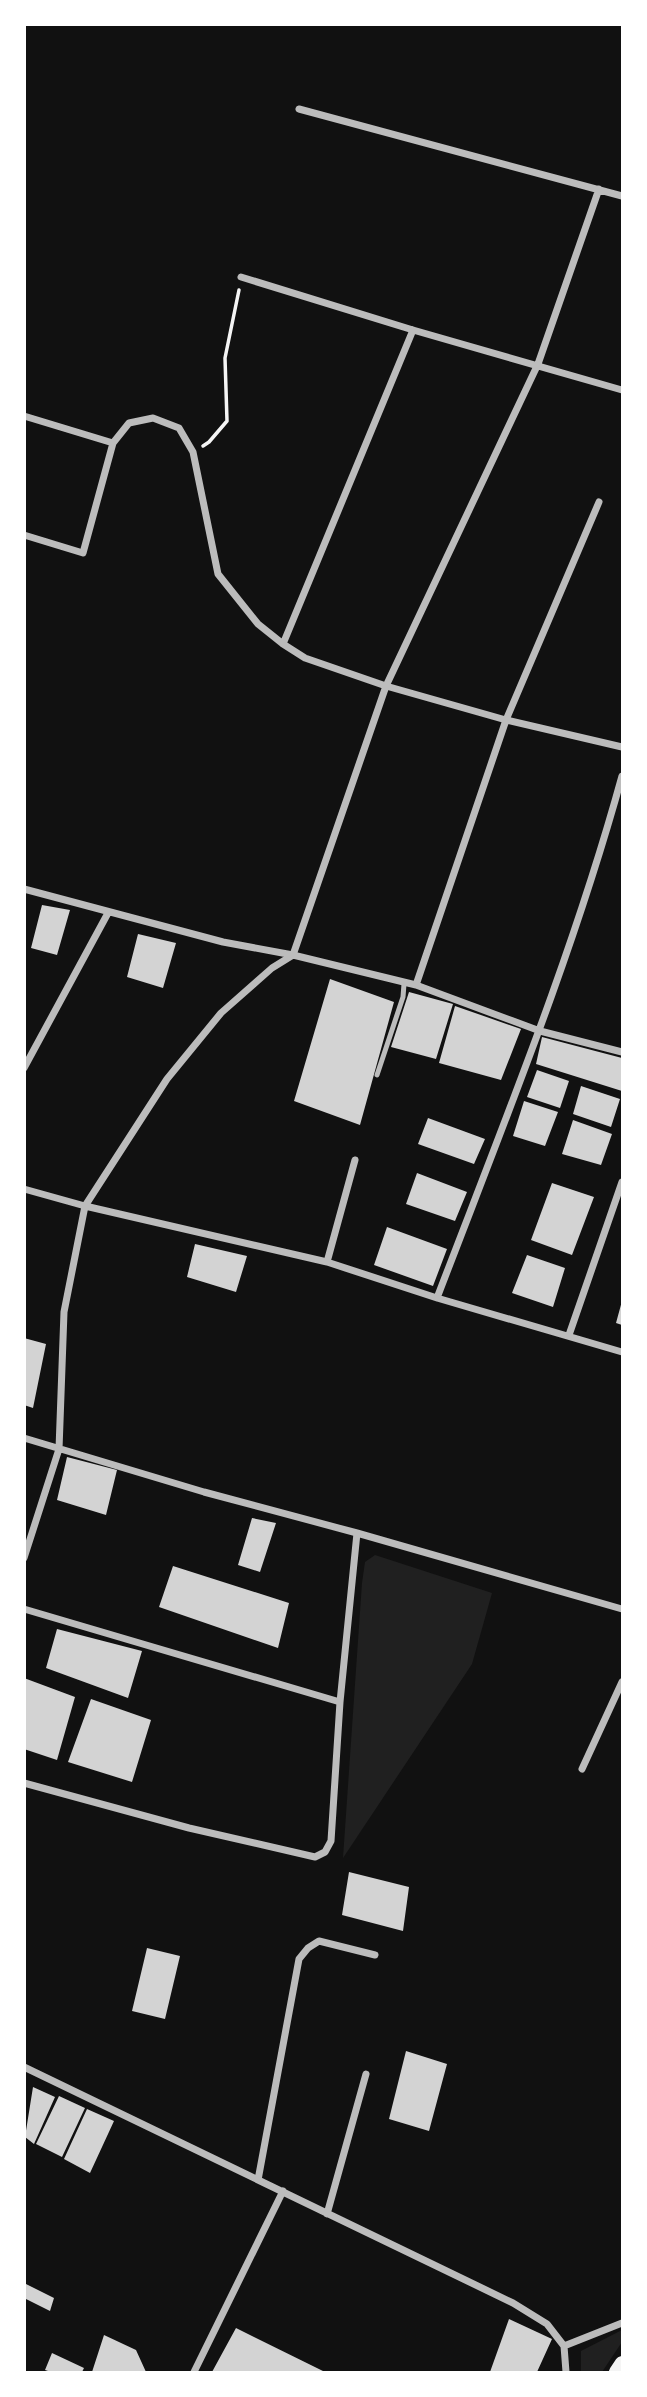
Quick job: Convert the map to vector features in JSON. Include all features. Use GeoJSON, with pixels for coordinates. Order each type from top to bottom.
{"type":"FeatureCollection","features":[{"type":"Feature","properties":{"kind":"main road"},"geometry":{"type":"LineString","coordinates":[[616,2372],[622,2362]]}},
{"type":"Feature","properties":{"kind":"street"},"geometry":{"type":"LineString","coordinates":[[299,109],[622,196]]}},
{"type":"Feature","properties":{"kind":"street"},"geometry":{"type":"LineString","coordinates":[[24,1558],[59,1449],[64,1312],[85,1206],[167,1079],[213,1023],[272,968],[293,955],[386,686],[538,364],[598,189]]}},
{"type":"Feature","properties":{"kind":"street"},"geometry":{"type":"LineString","coordinates":[[241,277],[622,390]]}},
{"type":"Feature","properties":{"kind":"street"},"geometry":{"type":"LineString","coordinates":[[283,644],[413,330]]}},
{"type":"Feature","properties":{"kind":"street"},"geometry":{"type":"LineString","coordinates":[[24,415],[113,443]]}},
{"type":"Feature","properties":{"kind":"street"},"geometry":{"type":"LineString","coordinates":[[24,535],[83,553],[113,443],[129,424],[153,418],[179,428],[193,452],[218,574],[258,624],[283,644],[305,658],[386,686],[506,720],[622,747]]}},
{"type":"Feature","properties":{"kind":"street"},"geometry":{"type":"LineString","coordinates":[[416,985],[506,720],[599,502]]}},
{"type":"Feature","properties":{"kind":"street"},"geometry":{"type":"LineString","coordinates":[[437,1298],[540,1031],[603,845],[622,776]]}},
{"type":"Feature","properties":{"kind":"street"},"geometry":{"type":"LineString","coordinates":[[24,889],[223,942],[293,955],[416,985],[540,1031],[622,1052]]}},
{"type":"Feature","properties":{"kind":"street"},"geometry":{"type":"LineString","coordinates":[[24,1069],[108,913]]}},
{"type":"Feature","properties":{"kind":"street"},"geometry":{"type":"LineString","coordinates":[[327,1262],[355,1160]]}},
{"type":"Feature","properties":{"kind":"street"},"geometry":{"type":"LineString","coordinates":[[569,1335],[622,1182]]}},
{"type":"Feature","properties":{"kind":"street"},"geometry":{"type":"LineString","coordinates":[[24,1189],[85,1206],[327,1262],[437,1298],[622,1352]]}},
{"type":"Feature","properties":{"kind":"street"},"geometry":{"type":"LineString","coordinates":[[24,1438],[204,1492],[622,1609]]}},
{"type":"Feature","properties":{"kind":"street"},"geometry":{"type":"LineString","coordinates":[[24,1783],[189,1828],[314,1857],[325,1852],[331,1841],[340,1702],[358,1533]]}},
{"type":"Feature","properties":{"kind":"street"},"geometry":{"type":"LineString","coordinates":[[24,1609],[340,1702]]}},
{"type":"Feature","properties":{"kind":"street"},"geometry":{"type":"LineString","coordinates":[[582,1769],[622,1682]]}},
{"type":"Feature","properties":{"kind":"street"},"geometry":{"type":"LineString","coordinates":[[258,2180],[299,1959],[308,1948],[319,1941],[375,1955]]}},
{"type":"Feature","properties":{"kind":"street"},"geometry":{"type":"LineString","coordinates":[[24,2067],[513,2303],[547,2324],[564,2346],[566,2372]]}},
{"type":"Feature","properties":{"kind":"street"},"geometry":{"type":"LineString","coordinates":[[327,2214],[366,2074]]}},
{"type":"Feature","properties":{"kind":"street"},"geometry":{"type":"LineString","coordinates":[[194,2372],[283,2191]]}},
{"type":"Feature","properties":{"kind":"street"},"geometry":{"type":"LineString","coordinates":[[564,2346],[622,2323]]}},
{"type":"Feature","properties":{"kind":"lane"},"geometry":{"type":"LineString","coordinates":[[377,1074],[403,997],[404,984]]}},
{"type":"Feature","properties":{"kind":"path"},"geometry":{"type":"LineString","coordinates":[[193,452],[209,442],[226,421],[225,358],[241,277]]}},
{"type":"Feature","properties":{"kind":"shaded area"},"geometry":{"type":"Polygon","coordinates":[[[375,1555],[492,1593],[472,1664],[343,1858],[362,1583],[365,1562],[375,1555]]]}},
{"type":"Feature","properties":{"kind":"shaded area"},"geometry":{"type":"Polygon","coordinates":[[[622,2330],[622,2342],[602,2372],[581,2372],[581,2351],[622,2330]]]}},
{"type":"Feature","properties":{"kind":"building"},"geometry":{"type":"Polygon","coordinates":[[[42,905],[70,910],[57,955],[31,948],[42,905]]]}},
{"type":"Feature","properties":{"kind":"building"},"geometry":{"type":"Polygon","coordinates":[[[138,934],[176,943],[163,988],[127,977],[138,934]]]}},
{"type":"Feature","properties":{"kind":"building"},"geometry":{"type":"Polygon","coordinates":[[[330,979],[394,1002],[360,1125],[294,1101],[330,979]]]}},
{"type":"Feature","properties":{"kind":"building"},"geometry":{"type":"Polygon","coordinates":[[[409,992],[453,1004],[436,1059],[391,1047],[409,992]]]}},
{"type":"Feature","properties":{"kind":"building"},"geometry":{"type":"Polygon","coordinates":[[[455,1006],[521,1029],[501,1080],[439,1063],[455,1006]]]}},
{"type":"Feature","properties":{"kind":"building"},"geometry":{"type":"Polygon","coordinates":[[[542,1037],[622,1058],[622,1091],[536,1064],[542,1037]]]}},
{"type":"Feature","properties":{"kind":"building"},"geometry":{"type":"Polygon","coordinates":[[[537,1070],[569,1081],[560,1108],[527,1097],[537,1070]]]}},
{"type":"Feature","properties":{"kind":"building"},"geometry":{"type":"Polygon","coordinates":[[[581,1086],[620,1099],[611,1127],[573,1114],[581,1086]]]}},
{"type":"Feature","properties":{"kind":"building"},"geometry":{"type":"Polygon","coordinates":[[[524,1101],[558,1112],[545,1146],[513,1136],[524,1101]]]}},
{"type":"Feature","properties":{"kind":"building"},"geometry":{"type":"Polygon","coordinates":[[[428,1118],[485,1139],[474,1164],[418,1144],[428,1118]]]}},
{"type":"Feature","properties":{"kind":"building"},"geometry":{"type":"Polygon","coordinates":[[[573,1120],[612,1134],[601,1165],[562,1154],[573,1120]]]}},
{"type":"Feature","properties":{"kind":"building"},"geometry":{"type":"Polygon","coordinates":[[[417,1173],[467,1192],[455,1221],[406,1204],[417,1173]]]}},
{"type":"Feature","properties":{"kind":"building"},"geometry":{"type":"Polygon","coordinates":[[[552,1183],[594,1197],[572,1255],[531,1240],[552,1183]]]}},
{"type":"Feature","properties":{"kind":"building"},"geometry":{"type":"Polygon","coordinates":[[[387,1227],[447,1249],[433,1286],[374,1265],[387,1227]]]}},
{"type":"Feature","properties":{"kind":"building"},"geometry":{"type":"Polygon","coordinates":[[[195,1244],[247,1256],[236,1292],[187,1277],[195,1244]]]}},
{"type":"Feature","properties":{"kind":"building"},"geometry":{"type":"Polygon","coordinates":[[[527,1255],[565,1268],[553,1307],[512,1293],[527,1255]]]}},
{"type":"Feature","properties":{"kind":"building"},"geometry":{"type":"Polygon","coordinates":[[[622,1301],[622,1325],[616,1323],[622,1301]]]}},
{"type":"Feature","properties":{"kind":"building"},"geometry":{"type":"Polygon","coordinates":[[[24,1338],[46,1344],[33,1408],[24,1405],[24,1338]]]}},
{"type":"Feature","properties":{"kind":"building"},"geometry":{"type":"Polygon","coordinates":[[[67,1457],[117,1470],[106,1515],[57,1500],[67,1457]]]}},
{"type":"Feature","properties":{"kind":"building"},"geometry":{"type":"Polygon","coordinates":[[[252,1518],[276,1523],[260,1572],[238,1565],[252,1518]]]}},
{"type":"Feature","properties":{"kind":"building"},"geometry":{"type":"Polygon","coordinates":[[[173,1566],[289,1603],[278,1648],[159,1607],[173,1566]]]}},
{"type":"Feature","properties":{"kind":"building"},"geometry":{"type":"Polygon","coordinates":[[[57,1629],[142,1651],[128,1698],[46,1668],[57,1629]]]}},
{"type":"Feature","properties":{"kind":"building"},"geometry":{"type":"Polygon","coordinates":[[[24,1678],[75,1697],[57,1760],[24,1749],[24,1678]]]}},
{"type":"Feature","properties":{"kind":"building"},"geometry":{"type":"Polygon","coordinates":[[[91,1699],[151,1720],[132,1782],[68,1762],[91,1699]]]}},
{"type":"Feature","properties":{"kind":"building"},"geometry":{"type":"Polygon","coordinates":[[[349,1872],[409,1887],[403,1931],[342,1915],[349,1872]]]}},
{"type":"Feature","properties":{"kind":"building"},"geometry":{"type":"Polygon","coordinates":[[[147,1948],[180,1956],[165,2019],[132,2011],[147,1948]]]}},
{"type":"Feature","properties":{"kind":"building"},"geometry":{"type":"Polygon","coordinates":[[[406,2051],[447,2064],[429,2131],[389,2119],[406,2051]]]}},
{"type":"Feature","properties":{"kind":"building"},"geometry":{"type":"Polygon","coordinates":[[[33,2087],[55,2097],[34,2144],[25,2137],[33,2087]]]}},
{"type":"Feature","properties":{"kind":"building"},"geometry":{"type":"Polygon","coordinates":[[[59,2096],[85,2108],[62,2157],[36,2144],[59,2096]]]}},
{"type":"Feature","properties":{"kind":"building"},"geometry":{"type":"Polygon","coordinates":[[[87,2109],[114,2121],[90,2173],[64,2159],[87,2109]]]}},
{"type":"Feature","properties":{"kind":"building"},"geometry":{"type":"Polygon","coordinates":[[[24,2283],[54,2298],[50,2311],[24,2298],[24,2283]]]}},
{"type":"Feature","properties":{"kind":"building"},"geometry":{"type":"Polygon","coordinates":[[[509,2319],[552,2339],[537,2372],[490,2372],[509,2319]]]}},
{"type":"Feature","properties":{"kind":"building"},"geometry":{"type":"Polygon","coordinates":[[[236,2328],[325,2372],[212,2372],[236,2328]]]}},
{"type":"Feature","properties":{"kind":"building"},"geometry":{"type":"Polygon","coordinates":[[[104,2335],[136,2350],[146,2372],[92,2372],[104,2335]]]}},
{"type":"Feature","properties":{"kind":"building"},"geometry":{"type":"Polygon","coordinates":[[[52,2353],[84,2368],[82,2372],[45,2370],[52,2353]]]}}]}
